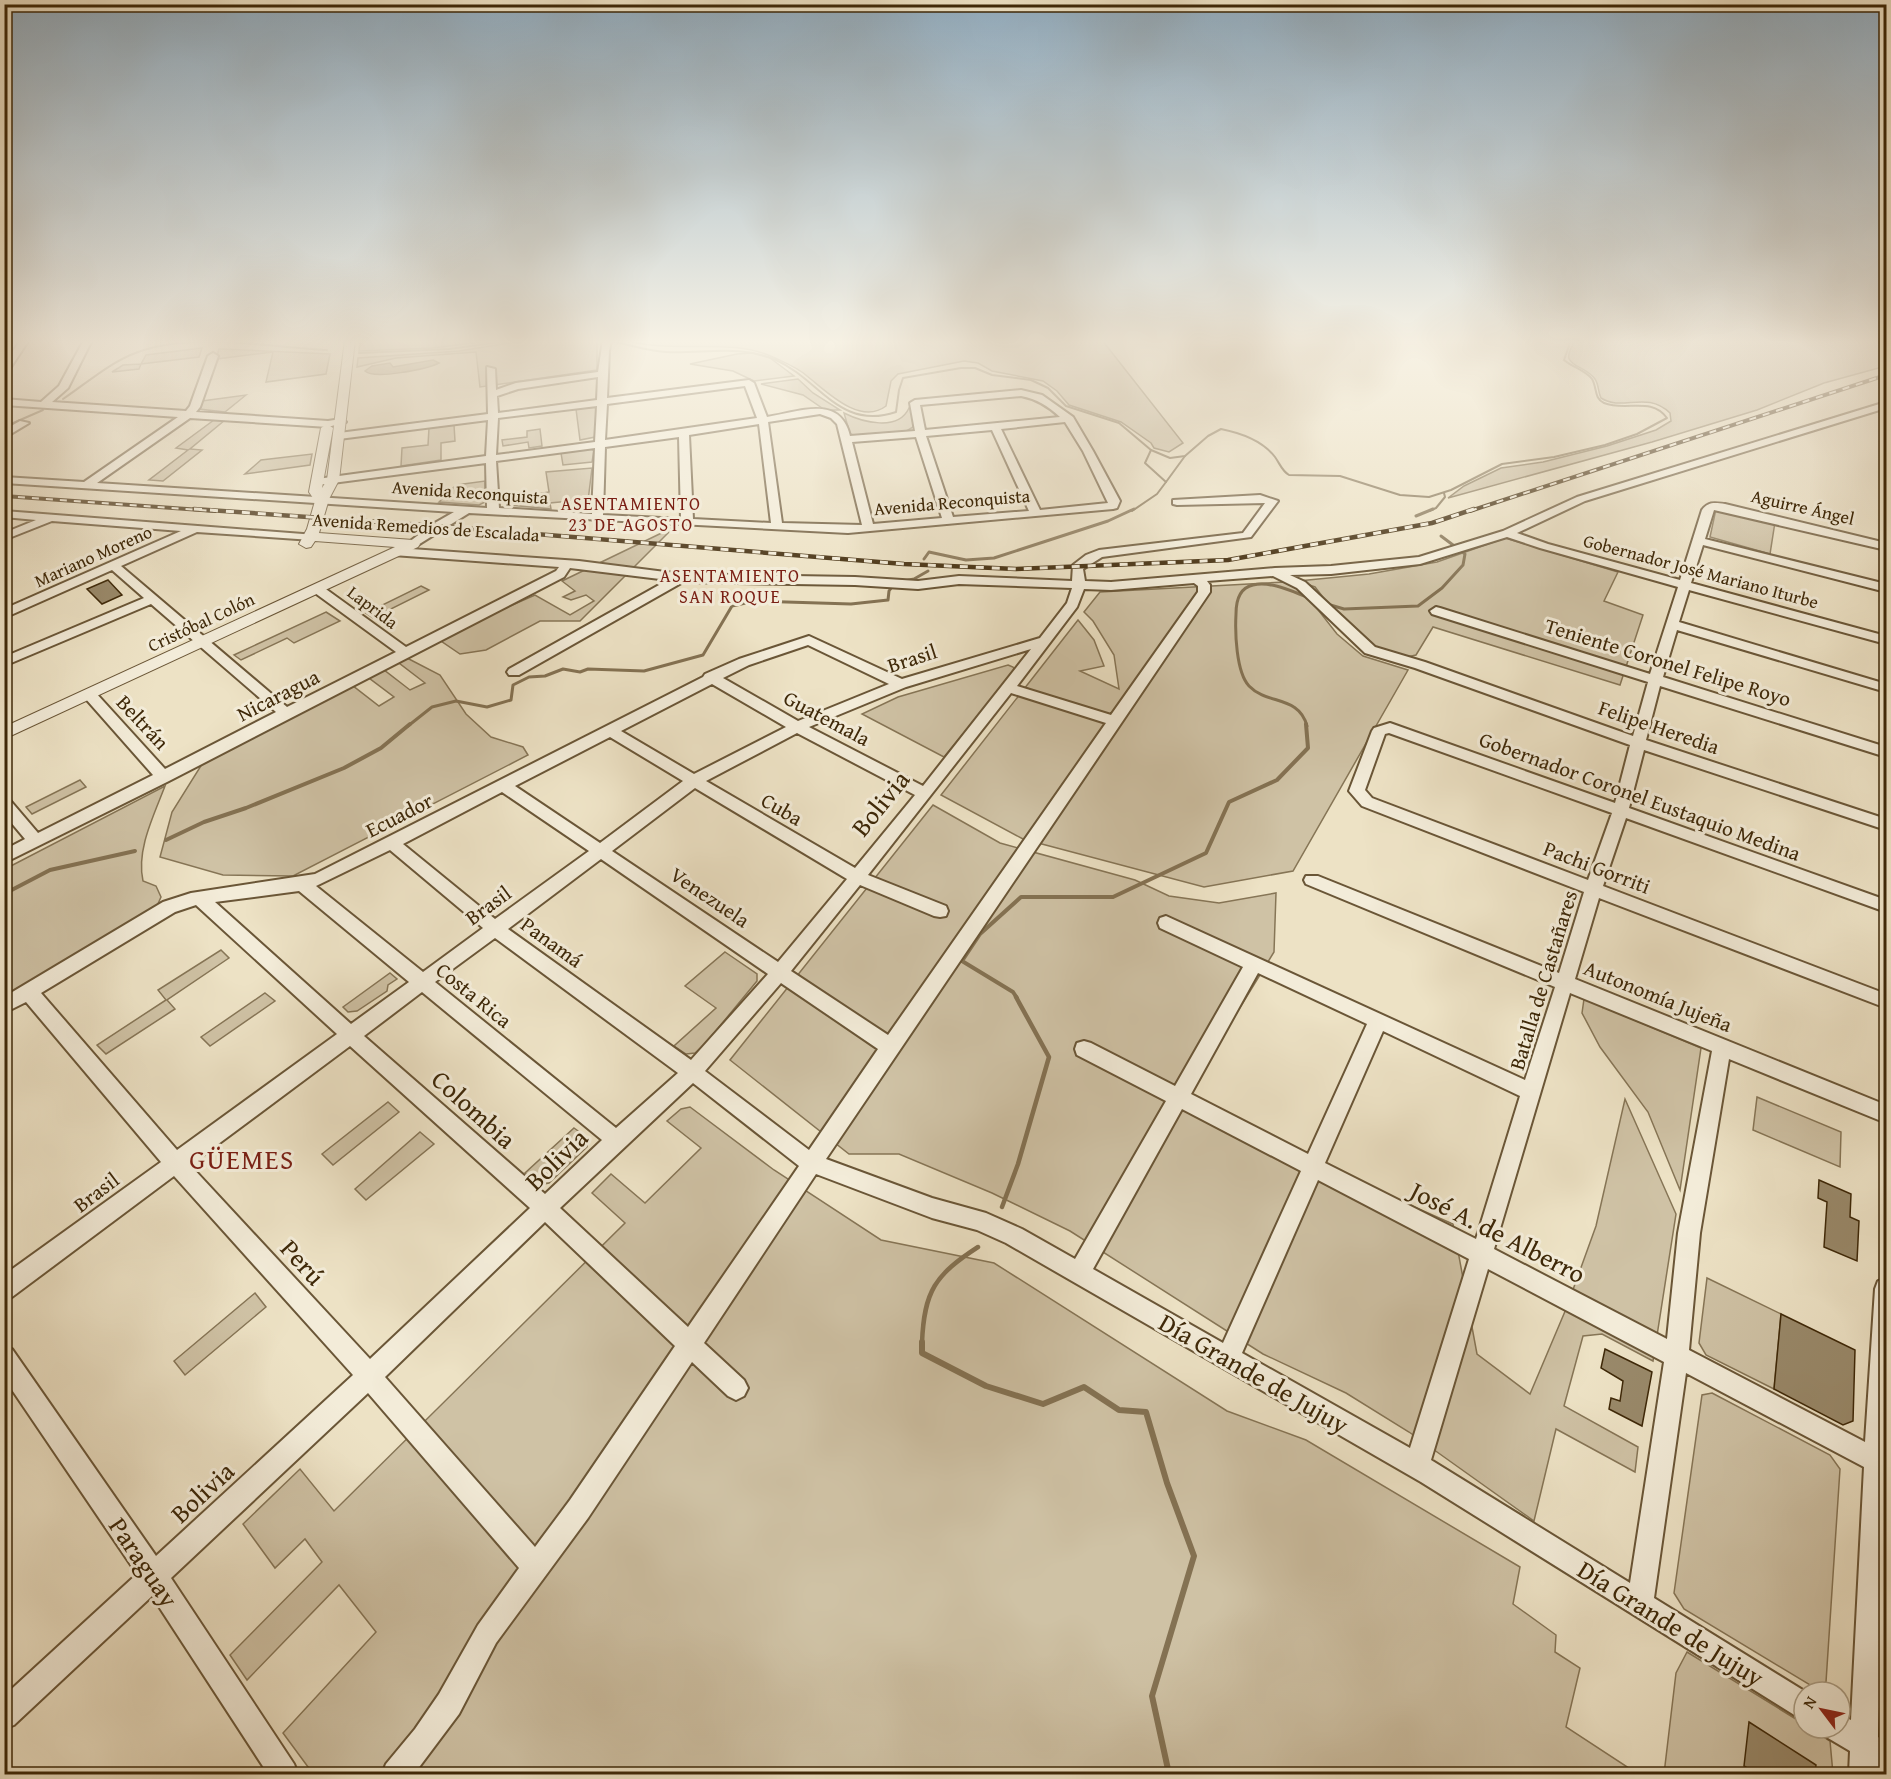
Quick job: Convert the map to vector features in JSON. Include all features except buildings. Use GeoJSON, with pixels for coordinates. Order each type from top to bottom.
{"type":"FeatureCollection","features":[{"type":"Feature","properties":{"kind":"street"},"geometry":{"type":"LineString","coordinates":[[4,435],[24,423]]}},
{"type":"Feature","properties":{"kind":"street"},"geometry":{"type":"LineString","coordinates":[[87,485],[176,423]]}},
{"type":"Feature","properties":{"kind":"street"},"geometry":{"type":"LineString","coordinates":[[309,541],[319,519],[321,500],[333,480],[339,436],[334,423]]}},
{"type":"Feature","properties":{"kind":"street"},"geometry":{"type":"LineString","coordinates":[[321,500],[315,492],[334,423]]}},
{"type":"Feature","properties":{"kind":"street"},"geometry":{"type":"LineString","coordinates":[[339,436],[439,423]]}},
{"type":"Feature","properties":{"kind":"street"},"geometry":{"type":"LineString","coordinates":[[493,423],[493,511]]}},
{"type":"Feature","properties":{"kind":"street"},"geometry":{"type":"LineString","coordinates":[[597,518],[601,423]]}},
{"type":"Feature","properties":{"kind":"street"},"geometry":{"type":"LineString","coordinates":[[317,482],[745,423]]}},
{"type":"Feature","properties":{"kind":"street"},"geometry":{"type":"LineString","coordinates":[[763,423],[777,527]]}},
{"type":"Feature","properties":{"kind":"street"},"geometry":{"type":"LineString","coordinates":[[842,423],[868,527]]}},
{"type":"Feature","properties":{"kind":"street"},"geometry":{"type":"LineString","coordinates":[[918,423],[948,520]]}},
{"type":"Feature","properties":{"kind":"street"},"geometry":{"type":"LineString","coordinates":[[845,440],[1036,423]]}},
{"type":"Feature","properties":{"kind":"street","name":"Avenida Reconquista"},"geometry":{"type":"LineString","coordinates":[[4,480],[597,518],[848,530],[1113,506],[1114,501],[1071,423]]}},
{"type":"Feature","properties":{"kind":"street"},"geometry":{"type":"LineString","coordinates":[[566,565],[618,569],[681,578],[855,581],[918,585],[959,580],[1112,586],[1275,572],[1331,570],[1420,560],[1507,533],[1581,499],[1828,423]]}},
{"type":"Feature","properties":{"kind":"street"},"geometry":{"type":"LineString","coordinates":[[995,428],[1036,513]]}},
{"type":"Feature","properties":{"kind":"street"},"geometry":{"type":"LineString","coordinates":[[684,433],[687,522]]}},
{"type":"Feature","properties":{"kind":"street","name":"Bolivia"},"geometry":{"type":"LineString","coordinates":[[4,1715],[369,1376],[616,1140],[692,1072],[780,972],[1009,688],[1073,604],[1079,584],[1077,568],[1099,554],[1247,535],[1272,501],[1260,498],[1177,502]]}},
{"type":"Feature","properties":{"kind":"street","name":"Batalla de Castañares"},"geometry":{"type":"LineString","coordinates":[[1417,1466],[1593,890],[1620,812],[1672,624],[1711,506]]}},
{"type":"Feature","properties":{"kind":"street","name":"Aguirre Ángel"},"geometry":{"type":"LineString","coordinates":[[1711,506],[1725,507],[1887,546]]}},
{"type":"Feature","properties":{"kind":"street"},"geometry":{"type":"LineString","coordinates":[[413,544],[437,526],[468,509]]}},
{"type":"Feature","properties":{"kind":"street","name":"Avenida Remedios de Escalada"},"geometry":{"type":"LineString","coordinates":[[4,514],[194,529],[397,552],[566,565]]}},
{"type":"Feature","properties":{"kind":"street"},"geometry":{"type":"LineString","coordinates":[[4,537],[51,517]]}},
{"type":"Feature","properties":{"kind":"street","name":"Avenida Remedios de Escalada"},"geometry":{"type":"LineString","coordinates":[[4,521],[180,537],[413,544],[549,555],[560,558],[566,565]]}},
{"type":"Feature","properties":{"kind":"street","name":"Mariano Moreno"},"geometry":{"type":"LineString","coordinates":[[4,614],[194,529]]}},
{"type":"Feature","properties":{"kind":"street","name":"Gobernador José Mariano Iturbe"},"geometry":{"type":"LineString","coordinates":[[1507,533],[1544,546],[1887,640]]}},
{"type":"Feature","properties":{"kind":"street"},"geometry":{"type":"LineString","coordinates":[[1699,541],[1887,588]]}},
{"type":"Feature","properties":{"kind":"street","name":"Cristóbal Colón"},"geometry":{"type":"LineString","coordinates":[[4,734],[319,590],[413,544]]}},
{"type":"Feature","properties":{"kind":"street","name":"Nicaragua"},"geometry":{"type":"LineString","coordinates":[[4,858],[560,574],[566,565]]}},
{"type":"Feature","properties":{"kind":"street"},"geometry":{"type":"LineString","coordinates":[[114,566],[287,714]]}},
{"type":"Feature","properties":{"kind":"street","name":"Felipe Heredia"},"geometry":{"type":"LineString","coordinates":[[1275,572],[1301,585],[1364,646],[1488,691],[1887,825]]}},
{"type":"Feature","properties":{"kind":"street"},"geometry":{"type":"LineString","coordinates":[[513,672],[681,578]]}},
{"type":"Feature","properties":{"kind":"street"},"geometry":{"type":"LineString","coordinates":[[396,1774],[449,1704],[487,1634],[537,1568],[1204,592],[1204,585],[1196,578]]}},
{"type":"Feature","properties":{"kind":"street","name":"Laprida"},"geometry":{"type":"LineString","coordinates":[[319,590],[405,653]]}},
{"type":"Feature","properties":{"kind":"street"},"geometry":{"type":"LineString","coordinates":[[4,662],[153,599]]}},
{"type":"Feature","properties":{"kind":"street","name":"Teniente Coronel Felipe Royo"},"geometry":{"type":"LineString","coordinates":[[1436,611],[1887,752]]}},
{"type":"Feature","properties":{"kind":"street"},"geometry":{"type":"LineString","coordinates":[[1672,624],[1887,688]]}},
{"type":"Feature","properties":{"kind":"street","name":"Ecuador"},"geometry":{"type":"LineString","coordinates":[[4,1006],[169,907],[182,901],[302,884],[320,879],[504,786],[710,677],[744,662],[809,640],[901,684]]}},
{"type":"Feature","properties":{"kind":"street","name":"Brasil"},"geometry":{"type":"LineString","coordinates":[[4,1289],[693,781],[797,727],[901,684],[1044,641]]}},
{"type":"Feature","properties":{"kind":"street","name":"Guatemala"},"geometry":{"type":"LineString","coordinates":[[710,677],[797,727],[925,794]]}},
{"type":"Feature","properties":{"kind":"street"},"geometry":{"type":"LineString","coordinates":[[1009,688],[1111,720]]}},
{"type":"Feature","properties":{"kind":"street","name":"Beltrán"},"geometry":{"type":"LineString","coordinates":[[90,695],[165,777]]}},
{"type":"Feature","properties":{"kind":"street","name":"Gobernador Coronel Eustaquio Medina"},"geometry":{"type":"LineString","coordinates":[[1379,731],[1390,728],[1887,906]]}},
{"type":"Feature","properties":{"kind":"street","name":"Cuba"},"geometry":{"type":"LineString","coordinates":[[609,730],[857,877],[940,911]]}},
{"type":"Feature","properties":{"kind":"street","name":"Pachi Gorriti"},"geometry":{"type":"LineString","coordinates":[[1379,731],[1357,791],[1361,798],[1593,890],[1887,1001]]}},
{"type":"Feature","properties":{"kind":"street","name":"Venezuela"},"geometry":{"type":"LineString","coordinates":[[504,786],[891,1047]]}},
{"type":"Feature","properties":{"kind":"street"},"geometry":{"type":"LineString","coordinates":[[4,803],[36,841]]}},
{"type":"Feature","properties":{"kind":"street","name":"Panamá"},"geometry":{"type":"LineString","coordinates":[[390,842],[494,928],[692,1072]]}},
{"type":"Feature","properties":{"kind":"street","name":"Autonomía Jujeña"},"geometry":{"type":"LineString","coordinates":[[1312,880],[1887,1114]]}},
{"type":"Feature","properties":{"kind":"street","name":"Costa Rica"},"geometry":{"type":"LineString","coordinates":[[302,884],[616,1140]]}},
{"type":"Feature","properties":{"kind":"street","name":"Colombia"},"geometry":{"type":"LineString","coordinates":[[200,898],[545,1208],[736,1388]]}},
{"type":"Feature","properties":{"kind":"street"},"geometry":{"type":"LineString","coordinates":[[1166,923],[1532,1092]]}},
{"type":"Feature","properties":{"kind":"street"},"geometry":{"type":"LineString","coordinates":[[1079,1273],[1254,964]]}},
{"type":"Feature","properties":{"kind":"street","name":"Perú"},"geometry":{"type":"LineString","coordinates":[[29,992],[174,1162],[369,1376],[537,1568]]}},
{"type":"Feature","properties":{"kind":"street"},"geometry":{"type":"LineString","coordinates":[[1228,1358],[1378,1021]]}},
{"type":"Feature","properties":{"kind":"street"},"geometry":{"type":"LineString","coordinates":[[1640,1604],[1677,1355],[1689,1233],[1722,1046]]}},
{"type":"Feature","properties":{"kind":"street","name":"José A. de Alberro"},"geometry":{"type":"LineString","coordinates":[[1084,1049],[1677,1355],[1882,1464]]}},
{"type":"Feature","properties":{"kind":"street","name":"Día Grande de Jujuy"},"geometry":{"type":"LineString","coordinates":[[692,1072],[812,1163],[932,1208],[979,1220],[1014,1236],[1417,1466],[1792,1699]]}},
{"type":"Feature","properties":{"kind":"street"},"geometry":{"type":"LineString","coordinates":[[1863,1774],[1876,1751],[1887,1289]]}},
{"type":"Feature","properties":{"kind":"street","name":"Paraguay"},"geometry":{"type":"LineString","coordinates":[[4,1358],[154,1576],[280,1773]]}},
{"type":"Feature","properties":{"kind":"street"},"geometry":{"type":"LineString","coordinates":[[1852,1736],[1876,1751]]}},
{"type":"Feature","properties":{"kind":"shaded area"},"geometry":{"type":"Polygon","coordinates":[[[210,423],[221,423],[190,449],[202,450],[163,481],[149,480],[188,450],[176,448],[210,423]]]}},
{"type":"Feature","properties":{"kind":"shaded area"},"geometry":{"type":"Polygon","coordinates":[[[578,423],[597,423],[595,437],[580,440],[578,423]]]}},
{"type":"Feature","properties":{"kind":"shaded area"},"geometry":{"type":"Polygon","coordinates":[[[847,423],[913,423],[913,427],[905,432],[850,434],[847,423]]]}},
{"type":"Feature","properties":{"kind":"shaded area"},"geometry":{"type":"Polygon","coordinates":[[[1122,423],[1167,423],[1183,443],[1169,452],[1154,448],[1151,443],[1122,423]]]}},
{"type":"Feature","properties":{"kind":"shaded area"},"geometry":{"type":"Polygon","coordinates":[[[1668,423],[1714,423],[1448,498],[1464,486],[1501,468],[1543,462],[1607,446],[1656,430],[1668,423]]]}},
{"type":"Feature","properties":{"kind":"shaded area"},"geometry":{"type":"Polygon","coordinates":[[[454,425],[455,441],[441,443],[441,460],[401,466],[402,448],[428,445],[429,428],[454,425]]]}},
{"type":"Feature","properties":{"kind":"shaded area"},"geometry":{"type":"Polygon","coordinates":[[[540,429],[542,446],[529,448],[528,442],[503,446],[502,440],[527,437],[527,431],[540,429]]]}},
{"type":"Feature","properties":{"kind":"shaded area"},"geometry":{"type":"Polygon","coordinates":[[[594,450],[592,462],[563,465],[561,453],[594,450]]]}},
{"type":"Feature","properties":{"kind":"shaded area"},"geometry":{"type":"Polygon","coordinates":[[[312,454],[310,465],[245,474],[261,460],[312,454]]]}},
{"type":"Feature","properties":{"kind":"shaded area"},"geometry":{"type":"Polygon","coordinates":[[[592,468],[587,509],[568,510],[570,501],[550,503],[551,509],[508,505],[507,499],[549,492],[546,472],[592,468]]]}},
{"type":"Feature","properties":{"kind":"shaded area"},"geometry":{"type":"Polygon","coordinates":[[[485,481],[485,502],[479,505],[439,502],[456,485],[485,481]]]}},
{"type":"Feature","properties":{"kind":"shaded area"},"geometry":{"type":"Polygon","coordinates":[[[1716,509],[1775,522],[1770,554],[1710,537],[1716,509]]]}},
{"type":"Feature","properties":{"kind":"shaded area"},"geometry":{"type":"Polygon","coordinates":[[[674,527],[580,621],[540,621],[486,650],[460,654],[441,641],[535,595],[570,615],[594,601],[586,595],[571,600],[563,597],[575,591],[562,581],[674,527]]]}},
{"type":"Feature","properties":{"kind":"shaded area"},"geometry":{"type":"Polygon","coordinates":[[[1505,538],[1618,572],[1604,601],[1643,615],[1620,685],[1433,627],[1416,655],[1407,657],[1370,650],[1346,627],[1315,587],[1298,581],[1369,574],[1437,562],[1505,538]]]}},
{"type":"Feature","properties":{"kind":"shaded area"},"geometry":{"type":"Polygon","coordinates":[[[1284,582],[1305,593],[1337,634],[1363,656],[1408,670],[1293,871],[1204,887],[1023,839],[941,795],[1078,620],[1094,640],[1104,666],[1080,671],[1119,689],[1114,655],[1093,621],[1084,612],[1100,592],[1284,582]]]}},
{"type":"Feature","properties":{"kind":"shaded area"},"geometry":{"type":"Polygon","coordinates":[[[421,586],[429,590],[373,618],[366,613],[421,586]]]}},
{"type":"Feature","properties":{"kind":"shaded area"},"geometry":{"type":"Polygon","coordinates":[[[326,612],[340,621],[294,643],[287,638],[241,660],[234,655],[326,612]]]}},
{"type":"Feature","properties":{"kind":"shaded area"},"geometry":{"type":"Polygon","coordinates":[[[407,658],[440,675],[466,714],[491,737],[523,747],[528,755],[293,876],[223,875],[160,857],[172,812],[202,764],[353,686],[379,706],[394,697],[369,678],[384,670],[410,690],[425,683],[399,663],[407,658]]]}},
{"type":"Feature","properties":{"kind":"shaded area"},"geometry":{"type":"Polygon","coordinates":[[[1008,665],[1015,671],[944,757],[862,714],[898,697],[1008,665]]]}},
{"type":"Feature","properties":{"kind":"shaded area"},"geometry":{"type":"Polygon","coordinates":[[[80,780],[86,787],[32,814],[26,807],[80,780]]]}},
{"type":"Feature","properties":{"kind":"shaded area"},"geometry":{"type":"Polygon","coordinates":[[[165,786],[147,833],[141,869],[143,881],[156,886],[161,897],[157,906],[5,996],[5,869],[165,786]]]}},
{"type":"Feature","properties":{"kind":"shaded area"},"geometry":{"type":"Polygon","coordinates":[[[933,805],[1000,843],[1135,880],[1169,896],[1219,903],[1276,893],[1274,952],[1181,1104],[1453,1224],[1477,1354],[1530,1394],[1566,1309],[1596,1226],[1625,1099],[1676,1214],[1653,1361],[1602,1334],[1583,1336],[1564,1406],[1638,1447],[1635,1472],[1556,1429],[1534,1521],[1409,1432],[1346,1393],[1263,1354],[1070,1231],[992,1193],[899,1154],[849,1154],[730,1060],[933,805]]]}},
{"type":"Feature","properties":{"kind":"shaded area"},"geometry":{"type":"Polygon","coordinates":[[[221,950],[229,958],[167,1000],[175,1009],[106,1054],[97,1045],[166,1000],[158,990],[221,950]]]}},
{"type":"Feature","properties":{"kind":"shaded area"},"geometry":{"type":"Polygon","coordinates":[[[725,952],[757,974],[757,981],[705,1044],[695,1053],[686,1054],[674,1046],[716,1008],[685,986],[725,952]]]}},
{"type":"Feature","properties":{"kind":"shaded area"},"geometry":{"type":"Polygon","coordinates":[[[390,973],[397,979],[388,985],[387,991],[357,1011],[348,1012],[343,1007],[390,973]]]}},
{"type":"Feature","properties":{"kind":"shaded area"},"geometry":{"type":"Polygon","coordinates":[[[265,993],[275,1001],[210,1046],[201,1037],[265,993]]]}},
{"type":"Feature","properties":{"kind":"shaded area"},"geometry":{"type":"Polygon","coordinates":[[[1584,999],[1701,1048],[1680,1190],[1648,1112],[1600,1047],[1582,1013],[1584,999]]]}},
{"type":"Feature","properties":{"kind":"shaded area"},"geometry":{"type":"Polygon","coordinates":[[[1757,1097],[1841,1132],[1840,1167],[1753,1130],[1757,1097]]]}},
{"type":"Feature","properties":{"kind":"shaded area"},"geometry":{"type":"Polygon","coordinates":[[[388,1102],[399,1112],[333,1165],[322,1154],[388,1102]]]}},
{"type":"Feature","properties":{"kind":"shaded area"},"geometry":{"type":"Polygon","coordinates":[[[690,1107],[774,1170],[881,1240],[994,1263],[1227,1411],[1306,1440],[1520,1567],[1513,1604],[1556,1635],[1555,1652],[1580,1668],[1566,1727],[1635,1772],[1634,1774],[308,1774],[311,1771],[283,1733],[376,1632],[339,1585],[247,1680],[230,1655],[322,1562],[305,1539],[275,1568],[243,1524],[300,1469],[334,1511],[625,1223],[592,1193],[611,1174],[645,1203],[701,1148],[667,1121],[681,1109],[690,1107]]]}},
{"type":"Feature","properties":{"kind":"shaded area"},"geometry":{"type":"Polygon","coordinates":[[[574,1128],[588,1138],[587,1147],[549,1183],[539,1185],[525,1173],[574,1128]]]}},
{"type":"Feature","properties":{"kind":"shaded area"},"geometry":{"type":"Polygon","coordinates":[[[420,1132],[434,1144],[366,1200],[355,1189],[420,1132]]]}},
{"type":"Feature","properties":{"kind":"shaded area"},"geometry":{"type":"Polygon","coordinates":[[[1707,1278],[1781,1314],[1774,1389],[1706,1355],[1699,1343],[1707,1278]]]}},
{"type":"Feature","properties":{"kind":"shaded area"},"geometry":{"type":"Polygon","coordinates":[[[255,1293],[266,1307],[185,1375],[174,1361],[255,1293]]]}},
{"type":"Feature","properties":{"kind":"shaded area"},"geometry":{"type":"Polygon","coordinates":[[[1712,1393],[1830,1455],[1840,1469],[1826,1680],[1802,1680],[1684,1609],[1674,1593],[1702,1395],[1712,1393]]]}},
{"type":"Feature","properties":{"kind":"shaded area"},"geometry":{"type":"Polygon","coordinates":[[[1687,1652],[1792,1717],[1792,1740],[1828,1740],[1833,1774],[1664,1774],[1676,1673],[1687,1652]]]}},
{"type":"Feature","properties":{"kind":"waterway"},"geometry":{"type":"LineString","coordinates":[[4,427],[13,423]]}},
{"type":"Feature","properties":{"kind":"waterway"},"geometry":{"type":"LineString","coordinates":[[1119,423],[1151,450]]}},
{"type":"Feature","properties":{"kind":"waterway"},"geometry":{"type":"LineString","coordinates":[[1185,456],[1208,436],[1221,429],[1243,435],[1264,446],[1289,475],[1340,476],[1400,495],[1429,497],[1451,490],[1502,464],[1554,457],[1605,445],[1637,434],[1658,423]]}},
{"type":"Feature","properties":{"kind":"waterway"},"geometry":{"type":"LineString","coordinates":[[1151,450],[1170,458],[1185,456]]}},
{"type":"Feature","properties":{"kind":"waterway"},"geometry":{"type":"LineString","coordinates":[[1151,450],[1145,463],[1166,482]]}},
{"type":"Feature","properties":{"kind":"waterway"},"geometry":{"type":"LineString","coordinates":[[1166,482],[1185,456]]}},
{"type":"Feature","properties":{"kind":"waterway"},"geometry":{"type":"LineString","coordinates":[[1132,511],[1157,494],[1166,482]]}},
{"type":"Feature","properties":{"kind":"waterway"},"geometry":{"type":"LineString","coordinates":[[1429,511],[1436,508],[1445,497],[1444,493]]}},
{"type":"Feature","properties":{"kind":"waterway"},"geometry":{"type":"LineString","coordinates":[[924,559],[929,552],[966,560],[994,558],[1108,521],[1134,509]]}},
{"type":"Feature","properties":{"kind":"waterway"},"geometry":{"type":"LineString","coordinates":[[1416,516],[1433,509]]}},
{"type":"Feature","properties":{"kind":"waterway"},"geometry":{"type":"LineString","coordinates":[[1327,604],[1344,609],[1418,606],[1442,588],[1463,565],[1465,554],[1441,536]]}},
{"type":"Feature","properties":{"kind":"waterway"},"geometry":{"type":"LineString","coordinates":[[904,581],[914,579],[928,571]]}},
{"type":"Feature","properties":{"kind":"waterway"},"geometry":{"type":"LineString","coordinates":[[408,726],[432,707],[456,701],[487,707],[511,700],[513,685],[529,677],[545,676],[563,669],[580,672],[588,669],[644,671],[703,655],[732,606],[755,601],[851,604],[888,600],[889,591],[894,584]]}},
{"type":"Feature","properties":{"kind":"waterway"},"geometry":{"type":"LineString","coordinates":[[1307,597],[1274,585],[1260,584],[1244,589],[1236,609],[1236,641],[1241,671],[1249,686],[1256,692],[1297,709],[1307,726]]}},
{"type":"Feature","properties":{"kind":"waterway"},"geometry":{"type":"LineString","coordinates":[[166,840],[204,822],[246,808],[344,768],[381,748],[410,724]]}},
{"type":"Feature","properties":{"kind":"waterway"},"geometry":{"type":"LineString","coordinates":[[1017,998],[1013,992],[962,961],[980,934],[1021,897],[1113,897],[1206,853],[1229,802],[1277,780],[1308,748],[1306,724]]}},
{"type":"Feature","properties":{"kind":"waterway"},"geometry":{"type":"LineString","coordinates":[[4,894],[50,870],[135,851]]}},
{"type":"Feature","properties":{"kind":"waterway"},"geometry":{"type":"LineString","coordinates":[[1002,1207],[1018,1164],[1049,1057],[1016,997]]}},
{"type":"Feature","properties":{"kind":"waterway"},"geometry":{"type":"LineString","coordinates":[[922,1343],[926,1310],[935,1286],[951,1266],[978,1247]]}},
{"type":"Feature","properties":{"kind":"waterway"},"geometry":{"type":"LineString","coordinates":[[922,1343],[922,1353],[986,1386],[1043,1404],[1084,1387],[1119,1410],[1146,1412],[1167,1483],[1194,1556],[1152,1696],[1169,1774]]}},
{"type":"Feature","properties":{"kind":"railway"},"geometry":{"type":"LineString","coordinates":[[1470,511],[1739,423]]}},
{"type":"Feature","properties":{"kind":"railway"},"geometry":{"type":"LineString","coordinates":[[4,496],[215,511]]}},
{"type":"Feature","properties":{"kind":"railway"},"geometry":{"type":"LineString","coordinates":[[194,509],[437,526],[904,564],[1016,569],[1228,560],[1432,523],[1474,509]]}},
{"type":"Feature","properties":{"kind":"district","name":"ASENTAMIENTO 23 DE AGOSTO"},"geometry":{"type":"Point","coordinates":[631,513]}},
{"type":"Feature","properties":{"kind":"district","name":"ASENTAMIENTO SAN ROQUE"},"geometry":{"type":"Point","coordinates":[730,585]}},
{"type":"Feature","properties":{"kind":"district","name":"GÜEMES"},"geometry":{"type":"Point","coordinates":[242,1159]}}]}
